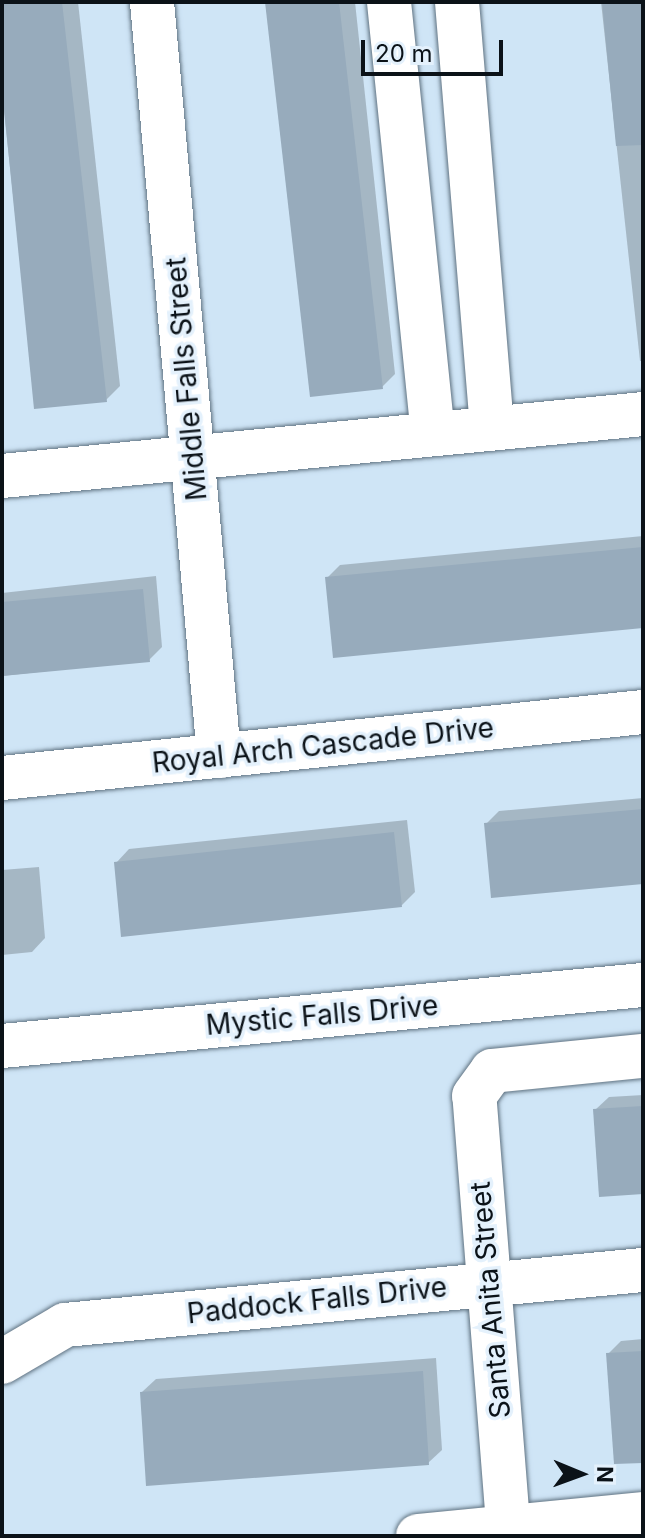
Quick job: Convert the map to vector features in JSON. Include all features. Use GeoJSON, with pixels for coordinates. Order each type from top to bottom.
{"type":"FeatureCollection","features":[{"type":"Feature","properties":{"kind":"street","name":"Middle Falls Street"},"geometry":{"type":"LineString","coordinates":[[152,2],[219,756]]}},
{"type":"Feature","properties":{"kind":"street"},"geometry":{"type":"LineString","coordinates":[[389,2],[433,434]]}},
{"type":"Feature","properties":{"kind":"street"},"geometry":{"type":"LineString","coordinates":[[457,2],[492,428]]}},
{"type":"Feature","properties":{"kind":"street"},"geometry":{"type":"LineString","coordinates":[[2,476],[643,414]]}},
{"type":"Feature","properties":{"kind":"street","name":"Royal Arch Cascade Drive"},"geometry":{"type":"LineString","coordinates":[[2,778],[643,712]]}},
{"type":"Feature","properties":{"kind":"street","name":"Mystic Falls Drive"},"geometry":{"type":"LineString","coordinates":[[2,1046],[643,985]]}},
{"type":"Feature","properties":{"kind":"street","name":"Santa Anita Street"},"geometry":{"type":"LineString","coordinates":[[509,1530],[474,1096],[492,1071],[643,1056]]}},
{"type":"Feature","properties":{"kind":"street","name":"Paddock Falls Drive"},"geometry":{"type":"LineString","coordinates":[[2,1362],[65,1325],[643,1270]]}},
{"type":"Feature","properties":{"kind":"street"},"geometry":{"type":"LineString","coordinates":[[418,1536],[509,1530],[643,1514]]}},
{"type":"Feature","properties":{"kind":"building"},"geometry":{"type":"Polygon","coordinates":[[[2,2],[62,2],[107,402],[34,409],[2,88],[2,2]]]}},
{"type":"Feature","properties":{"kind":"building"},"geometry":{"type":"Polygon","coordinates":[[[265,2],[339,2],[383,389],[310,397],[265,2]]]}},
{"type":"Feature","properties":{"kind":"building"},"geometry":{"type":"Polygon","coordinates":[[[602,2],[643,2],[643,145],[616,146],[602,2]]]}},
{"type":"Feature","properties":{"kind":"building"},"geometry":{"type":"Polygon","coordinates":[[[643,547],[643,628],[333,658],[325,577],[643,547]]]}},
{"type":"Feature","properties":{"kind":"building"},"geometry":{"type":"Polygon","coordinates":[[[143,589],[150,662],[2,676],[2,602],[143,589]]]}},
{"type":"Feature","properties":{"kind":"building"},"geometry":{"type":"Polygon","coordinates":[[[643,809],[643,884],[491,898],[484,823],[643,809]]]}},
{"type":"Feature","properties":{"kind":"building"},"geometry":{"type":"Polygon","coordinates":[[[394,832],[402,907],[121,937],[114,862],[394,832]]]}},
{"type":"Feature","properties":{"kind":"building"},"geometry":{"type":"Polygon","coordinates":[[[643,1106],[643,1194],[599,1197],[593,1109],[643,1106]]]}},
{"type":"Feature","properties":{"kind":"building"},"geometry":{"type":"Polygon","coordinates":[[[643,1351],[643,1463],[614,1464],[606,1353],[643,1351]]]}},
{"type":"Feature","properties":{"kind":"building"},"geometry":{"type":"Polygon","coordinates":[[[423,1371],[429,1465],[146,1486],[140,1392],[423,1371]]]}}]}
